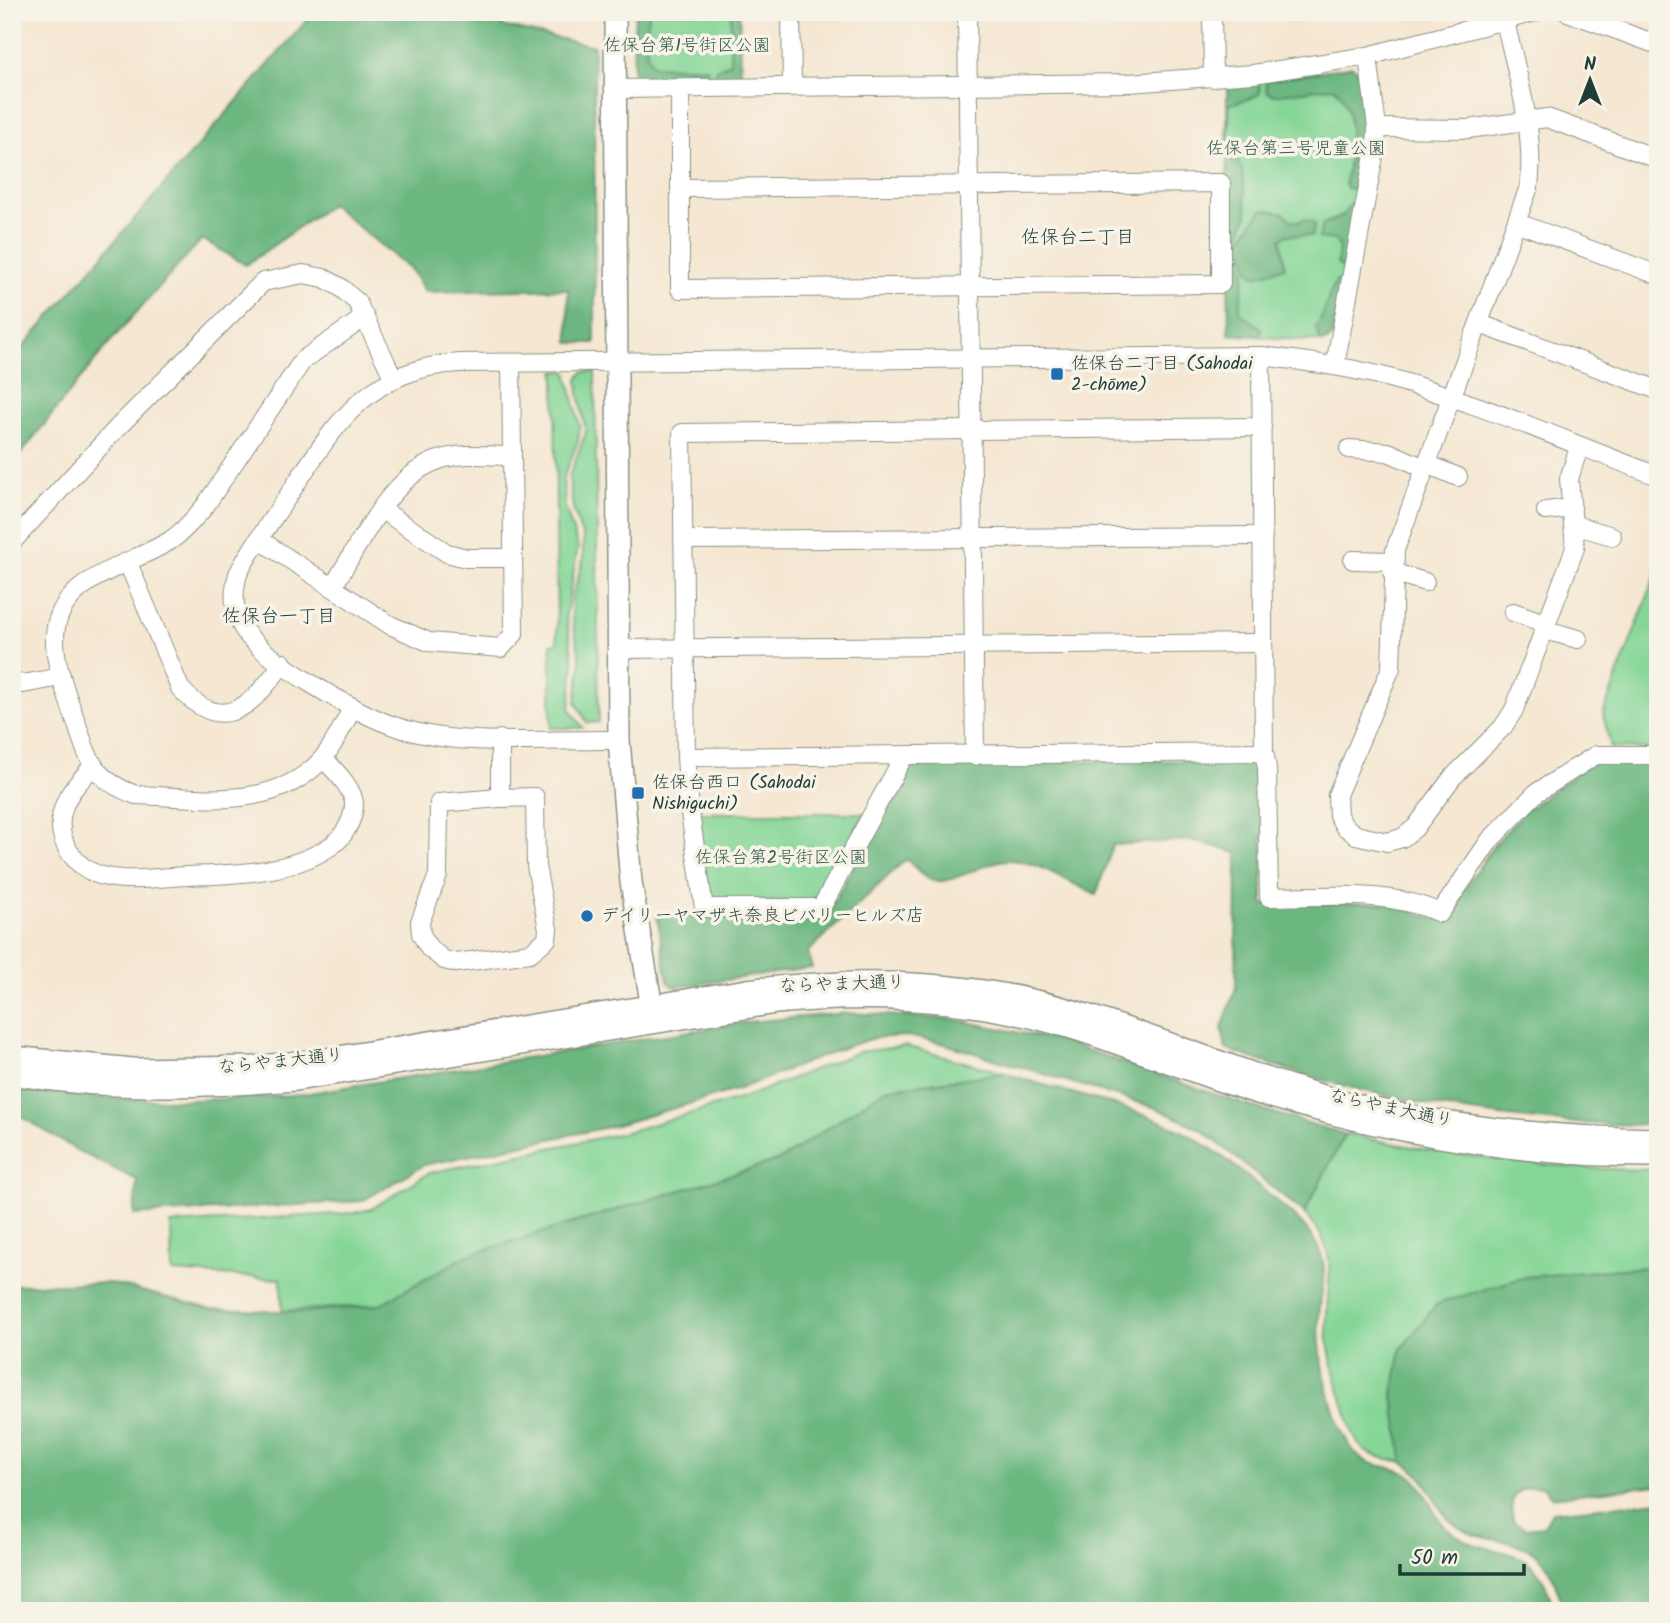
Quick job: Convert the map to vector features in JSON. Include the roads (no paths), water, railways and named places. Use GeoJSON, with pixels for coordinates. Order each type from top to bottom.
{"type":"FeatureCollection","features":[{"type":"Feature","properties":{"kind":"street"},"geometry":{"type":"LineString","coordinates":[[615,12],[619,740],[631,881],[653,1014]]}},
{"type":"Feature","properties":{"kind":"street"},"geometry":{"type":"LineString","coordinates":[[792,12],[792,86]]}},
{"type":"Feature","properties":{"kind":"street"},"geometry":{"type":"LineString","coordinates":[[967,12],[975,756]]}},
{"type":"Feature","properties":{"kind":"street"},"geometry":{"type":"LineString","coordinates":[[1212,12],[1213,78]]}},
{"type":"Feature","properties":{"kind":"street"},"geometry":{"type":"LineString","coordinates":[[614,89],[1129,83],[1213,78],[1368,56],[1504,16],[1535,12]]}},
{"type":"Feature","properties":{"kind":"street"},"geometry":{"type":"LineString","coordinates":[[1568,12],[1658,45]]}},
{"type":"Feature","properties":{"kind":"street"},"geometry":{"type":"LineString","coordinates":[[1504,16],[1527,122],[1532,166],[1518,223],[1426,466],[1393,566],[1391,668],[1337,795],[1338,815],[1344,825],[1356,835],[1387,842],[1402,838],[1415,828],[1452,778],[1503,727],[1514,710],[1575,548],[1569,479],[1579,447]]}},
{"type":"Feature","properties":{"kind":"street"},"geometry":{"type":"LineString","coordinates":[[1335,365],[1377,128],[1368,56]]}},
{"type":"Feature","properties":{"kind":"street"},"geometry":{"type":"LineString","coordinates":[[680,87],[680,188],[680,289],[1221,284],[1220,183],[680,188]]}},
{"type":"Feature","properties":{"kind":"street"},"geometry":{"type":"LineString","coordinates":[[1377,128],[1468,129],[1547,118],[1658,159]]}},
{"type":"Feature","properties":{"kind":"street"},"geometry":{"type":"LineString","coordinates":[[1518,223],[1658,275]]}},
{"type":"Feature","properties":{"kind":"street"},"geometry":{"type":"LineString","coordinates":[[12,541],[118,427],[263,282],[303,274],[324,278],[357,302],[394,379]]}},
{"type":"Feature","properties":{"kind":"street"},"geometry":{"type":"LineString","coordinates":[[353,707],[323,758],[294,782],[248,798],[136,795],[120,789],[92,767],[61,677],[56,646],[60,615],[78,590],[94,578],[171,540],[190,523],[205,506],[303,360],[365,317]]}},
{"type":"Feature","properties":{"kind":"street"},"geometry":{"type":"LineString","coordinates":[[1480,324],[1658,390]]}},
{"type":"Feature","properties":{"kind":"street"},"geometry":{"type":"LineString","coordinates":[[1261,356],[1264,752],[1268,768],[1269,897],[1387,897],[1416,902],[1440,913],[1490,840],[1536,793],[1596,755],[1658,755]]}},
{"type":"Feature","properties":{"kind":"street"},"geometry":{"type":"LineString","coordinates":[[619,740],[448,738],[403,728],[353,707],[256,644],[236,615],[234,586],[243,565],[340,420],[363,396],[394,379],[438,365],[511,362],[1261,356],[1335,365],[1451,398],[1658,476]]}},
{"type":"Feature","properties":{"kind":"street"},"geometry":{"type":"LineString","coordinates":[[260,540],[390,625],[429,642],[501,648],[514,634],[511,362]]}},
{"type":"Feature","properties":{"kind":"street"},"geometry":{"type":"LineString","coordinates":[[904,756],[821,908],[704,908],[690,813],[686,757],[682,433],[1262,427]]}},
{"type":"Feature","properties":{"kind":"street"},"geometry":{"type":"LineString","coordinates":[[1349,449],[1388,452],[1458,477]]}},
{"type":"Feature","properties":{"kind":"street"},"geometry":{"type":"LineString","coordinates":[[333,586],[397,486],[416,469],[444,458],[512,456]]}},
{"type":"Feature","properties":{"kind":"street"},"geometry":{"type":"LineString","coordinates":[[382,510],[447,553],[466,558],[513,558]]}},
{"type":"Feature","properties":{"kind":"street"},"geometry":{"type":"LineString","coordinates":[[1546,511],[1574,517],[1612,536]]}},
{"type":"Feature","properties":{"kind":"street"},"geometry":{"type":"LineString","coordinates":[[683,540],[1263,536]]}},
{"type":"Feature","properties":{"kind":"street"},"geometry":{"type":"LineString","coordinates":[[1353,561],[1393,566],[1425,582]]}},
{"type":"Feature","properties":{"kind":"street"},"geometry":{"type":"LineString","coordinates":[[128,563],[180,688],[194,704],[207,710],[231,711],[246,707],[259,697],[283,663]]}},
{"type":"Feature","properties":{"kind":"street"},"geometry":{"type":"LineString","coordinates":[[1513,612],[1578,639]]}},
{"type":"Feature","properties":{"kind":"street"},"geometry":{"type":"LineString","coordinates":[[619,649],[1263,643]]}},
{"type":"Feature","properties":{"kind":"street"},"geometry":{"type":"LineString","coordinates":[[12,682],[23,684],[61,677]]}},
{"type":"Feature","properties":{"kind":"street"},"geometry":{"type":"LineString","coordinates":[[500,739],[500,798]]}},
{"type":"Feature","properties":{"kind":"street"},"geometry":{"type":"LineString","coordinates":[[686,757],[1264,752]]}},
{"type":"Feature","properties":{"kind":"street"},"geometry":{"type":"LineString","coordinates":[[92,767],[64,803],[60,819],[66,848],[89,872],[108,877],[131,878],[267,871],[331,846],[346,830],[354,806],[351,792],[323,758]]}},
{"type":"Feature","properties":{"kind":"street"},"geometry":{"type":"LineString","coordinates":[[536,797],[536,866],[548,929],[547,940],[530,953],[471,961],[444,960],[429,948],[421,934],[420,922],[438,875],[439,803],[500,798],[536,797]]}},
{"type":"Feature","properties":{"kind":"street","name":"ならやま大通り"},"geometry":{"type":"LineString","coordinates":[[12,1074],[133,1086],[228,1085],[296,1080],[799,984],[884,981],[951,986],[1076,1012],[1280,1083],[1373,1109],[1541,1136],[1658,1139]]}},
{"type":"Feature","properties":{"kind":"street","name":"ならやま大通り"},"geometry":{"type":"LineString","coordinates":[[12,1057],[133,1069],[254,1067],[653,1014],[818,999],[910,1000],[974,1007],[1075,1029],[1258,1094],[1356,1121],[1482,1145],[1593,1155],[1658,1156]]}},
{"type":"Feature","properties":{"kind":"place","name":"佐保台二丁目 (Sahodai 2-chōme)"},"geometry":{"type":"Point","coordinates":[1057,374]}},
{"type":"Feature","properties":{"kind":"place","name":"佐保台西口 (Sahodai Nishiguchi)"},"geometry":{"type":"Point","coordinates":[638,793]}},
{"type":"Feature","properties":{"kind":"place","name":"デイリーヤマザキ奈良ビバリーヒルズ店"},"geometry":{"type":"Point","coordinates":[587,916]}},
{"type":"Feature","properties":{"kind":"district","name":"佐保台二丁目"},"geometry":{"type":"Point","coordinates":[1078,238]}},
{"type":"Feature","properties":{"kind":"district","name":"佐保台一丁目"},"geometry":{"type":"Point","coordinates":[279,617]}},
{"type":"Feature","properties":{"kind":"park label","name":"佐保台第1号街区公園"},"geometry":{"type":"Point","coordinates":[687,46]}},
{"type":"Feature","properties":{"kind":"park label","name":"佐保台第三号児童公園"},"geometry":{"type":"Point","coordinates":[1296,149]}},
{"type":"Feature","properties":{"kind":"park label","name":"佐保台第2号街区公園"},"geometry":{"type":"Point","coordinates":[781,858]}}]}
